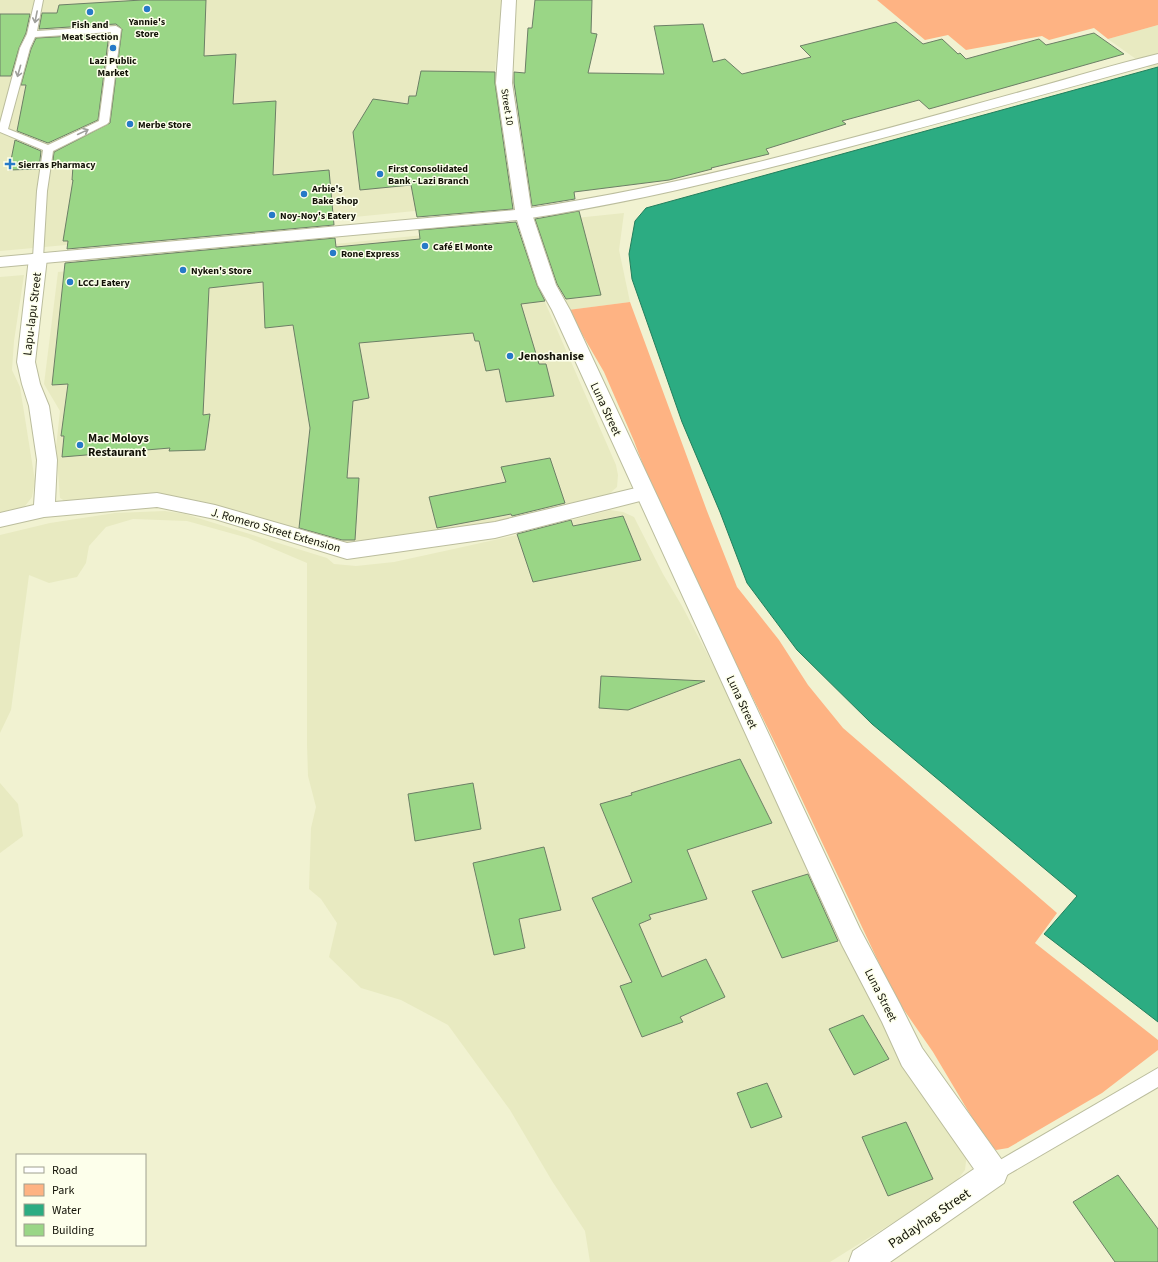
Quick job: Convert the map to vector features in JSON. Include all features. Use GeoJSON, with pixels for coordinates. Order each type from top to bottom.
{"type":"FeatureCollection","features":[{"type":"Feature","properties":{"kind":"street","name":"Street 10"},"geometry":{"type":"LineString","coordinates":[[509,0],[504,83],[524,214]]}},
{"type":"Feature","properties":{"kind":"street"},"geometry":{"type":"LineString","coordinates":[[0,262],[285,238],[524,214],[612,201],[707,180],[983,107],[1158,58]]}},
{"type":"Feature","properties":{"kind":"street","name":"Luna Street"},"geometry":{"type":"LineString","coordinates":[[524,214],[547,285],[561,310],[644,493],[851,937],[912,1056],[994,1173]]}},
{"type":"Feature","properties":{"kind":"street","name":"Lapu-lapu Street"},"geometry":{"type":"LineString","coordinates":[[38,258],[26,362],[30,384],[39,406],[47,460],[44,510]]}},
{"type":"Feature","properties":{"kind":"street","name":"J. Romero Street Extension"},"geometry":{"type":"LineString","coordinates":[[0,520],[44,510],[157,500],[215,512],[347,551],[495,530],[644,493]]}},
{"type":"Feature","properties":{"kind":"street","name":"Padayhag Street"},"geometry":{"type":"LineString","coordinates":[[864,1262],[994,1173]]}},
{"type":"Feature","properties":{"kind":"lane"},"geometry":{"type":"LineString","coordinates":[[32,34],[116,29],[104,122],[48,149],[3,130],[26,48],[32,34],[39,0]]}},
{"type":"Feature","properties":{"kind":"lane"},"geometry":{"type":"LineString","coordinates":[[38,258],[42,191],[48,149]]}},
{"type":"Feature","properties":{"kind":"lane"},"geometry":{"type":"LineString","coordinates":[[994,1173],[1158,1077]]}},
{"type":"Feature","properties":{"kind":"shaded area"},"geometry":{"type":"Polygon","coordinates":[[[0,0],[503,0],[492,96],[509,171],[514,201],[0,251],[0,0]]]}},
{"type":"Feature","properties":{"kind":"shaded area"},"geometry":{"type":"Polygon","coordinates":[[[1158,25],[1158,67],[1150,69],[1108,39],[1158,25]]]}},
{"type":"Feature","properties":{"kind":"shaded area"},"geometry":{"type":"Polygon","coordinates":[[[624,213],[619,250],[630,302],[568,310],[552,284],[537,222],[624,213]]]}},
{"type":"Feature","properties":{"kind":"shaded area"},"geometry":{"type":"Polygon","coordinates":[[[513,226],[518,232],[538,286],[616,465],[618,475],[617,487],[608,495],[474,529],[358,546],[213,507],[70,504],[60,498],[56,447],[60,411],[44,384],[58,272],[513,226]]]}},
{"type":"Feature","properties":{"kind":"shaded area"},"geometry":{"type":"Polygon","coordinates":[[[24,275],[14,341],[12,370],[20,387],[35,481],[32,497],[25,506],[9,514],[0,515],[0,277],[24,275]]]}},
{"type":"Feature","properties":{"kind":"shaded area"},"geometry":{"type":"Polygon","coordinates":[[[610,510],[623,512],[634,517],[741,718],[967,1153],[965,1170],[953,1185],[830,1262],[590,1262],[585,1231],[552,1181],[510,1110],[448,1025],[401,1000],[361,988],[329,957],[337,923],[321,899],[309,889],[311,828],[316,807],[308,776],[307,563],[248,538],[187,521],[133,519],[106,527],[89,546],[86,563],[77,577],[49,583],[29,575],[11,710],[0,733],[0,535],[50,523],[115,513],[165,511],[185,514],[327,558],[334,564],[356,566],[394,562],[449,550],[517,535],[610,510]]]}},
{"type":"Feature","properties":{"kind":"shaded area"},"geometry":{"type":"Polygon","coordinates":[[[0,783],[18,804],[23,836],[0,853],[0,783]]]}},
{"type":"Feature","properties":{"kind":"green space"},"geometry":{"type":"Polygon","coordinates":[[[877,0],[1158,0],[1158,25],[1108,39],[1094,28],[1049,40],[1042,36],[966,50],[948,35],[925,40],[877,0]]]}},
{"type":"Feature","properties":{"kind":"green space"},"geometry":{"type":"Polygon","coordinates":[[[630,302],[707,511],[737,587],[779,640],[808,685],[843,728],[1057,913],[1035,943],[1158,1040],[1158,1050],[1102,1093],[1008,1148],[996,1150],[986,1141],[933,1052],[895,997],[779,751],[686,562],[651,486],[634,441],[604,372],[568,310],[630,302]]]}},
{"type":"Feature","properties":{"kind":"water"},"geometry":{"type":"Polygon","coordinates":[[[1158,67],[1158,1022],[1044,934],[1077,896],[872,724],[797,650],[747,583],[720,512],[682,422],[632,279],[629,254],[635,221],[646,208],[1158,67]]]}},
{"type":"Feature","properties":{"kind":"building"},"geometry":{"type":"Polygon","coordinates":[[[142,0],[206,0],[204,56],[236,54],[233,104],[276,101],[273,175],[329,170],[334,225],[67,249],[68,241],[63,241],[73,180],[73,166],[52,168],[54,152],[110,123],[122,29],[116,24],[39,29],[42,13],[57,13],[59,5],[142,0]]]}},
{"type":"Feature","properties":{"kind":"building"},"geometry":{"type":"Polygon","coordinates":[[[535,0],[592,0],[591,33],[597,34],[588,73],[664,74],[654,26],[703,24],[713,62],[725,59],[742,74],[811,57],[800,46],[896,22],[923,44],[942,39],[958,54],[960,53],[966,59],[1039,39],[1046,45],[1094,33],[1124,54],[929,109],[919,100],[842,121],[846,124],[766,149],[769,154],[711,168],[712,169],[669,180],[574,192],[575,199],[532,206],[514,83],[514,72],[525,73],[528,28],[532,28],[535,0]]]}},
{"type":"Feature","properties":{"kind":"building"},"geometry":{"type":"Polygon","coordinates":[[[0,14],[30,14],[26,33],[19,48],[11,76],[0,76],[0,14]]]}},
{"type":"Feature","properties":{"kind":"building"},"geometry":{"type":"Polygon","coordinates":[[[109,34],[98,120],[48,143],[17,131],[26,85],[21,85],[31,49],[36,38],[109,34]]]}},
{"type":"Feature","properties":{"kind":"building"},"geometry":{"type":"Polygon","coordinates":[[[421,71],[495,72],[495,83],[513,209],[417,217],[411,185],[360,190],[353,132],[373,99],[408,104],[409,96],[416,96],[421,71]]]}},
{"type":"Feature","properties":{"kind":"building"},"geometry":{"type":"Polygon","coordinates":[[[15,140],[41,151],[39,169],[9,170],[15,140]]]}},
{"type":"Feature","properties":{"kind":"building"},"geometry":{"type":"Polygon","coordinates":[[[579,211],[601,295],[566,299],[557,284],[535,219],[579,211]]]}},
{"type":"Feature","properties":{"kind":"building"},"geometry":{"type":"Polygon","coordinates":[[[516,222],[537,285],[545,301],[521,304],[539,364],[546,364],[554,396],[506,402],[499,369],[486,371],[479,341],[475,341],[473,333],[359,343],[369,398],[353,401],[347,478],[359,478],[355,540],[342,540],[299,528],[310,428],[293,325],[265,328],[263,282],[209,288],[203,415],[210,414],[205,450],[169,451],[170,448],[62,457],[64,436],[61,436],[68,384],[52,385],[65,263],[335,238],[336,247],[420,239],[419,230],[516,222]]]}},
{"type":"Feature","properties":{"kind":"building"},"geometry":{"type":"Polygon","coordinates":[[[550,458],[565,503],[512,516],[511,514],[437,528],[429,497],[506,482],[501,467],[550,458]]]}},
{"type":"Feature","properties":{"kind":"building"},"geometry":{"type":"Polygon","coordinates":[[[623,516],[641,560],[533,582],[517,534],[571,520],[573,526],[623,516]]]}},
{"type":"Feature","properties":{"kind":"building"},"geometry":{"type":"Polygon","coordinates":[[[601,676],[705,681],[628,710],[599,708],[601,676]]]}},
{"type":"Feature","properties":{"kind":"building"},"geometry":{"type":"Polygon","coordinates":[[[740,759],[772,823],[687,850],[707,899],[649,915],[651,919],[639,924],[662,977],[706,959],[725,997],[680,1017],[683,1022],[642,1037],[620,986],[632,982],[592,898],[632,882],[600,804],[632,795],[631,793],[740,759]]]}},
{"type":"Feature","properties":{"kind":"building"},"geometry":{"type":"Polygon","coordinates":[[[473,783],[481,829],[415,841],[408,794],[473,783]]]}},
{"type":"Feature","properties":{"kind":"building"},"geometry":{"type":"Polygon","coordinates":[[[544,847],[561,910],[519,919],[525,948],[494,955],[473,863],[544,847]]]}},
{"type":"Feature","properties":{"kind":"building"},"geometry":{"type":"Polygon","coordinates":[[[808,874],[838,941],[782,958],[752,891],[808,874]]]}},
{"type":"Feature","properties":{"kind":"building"},"geometry":{"type":"Polygon","coordinates":[[[863,1015],[889,1059],[854,1075],[829,1029],[863,1015]]]}},
{"type":"Feature","properties":{"kind":"building"},"geometry":{"type":"Polygon","coordinates":[[[767,1083],[782,1117],[751,1128],[737,1093],[767,1083]]]}},
{"type":"Feature","properties":{"kind":"building"},"geometry":{"type":"Polygon","coordinates":[[[906,1122],[933,1179],[888,1196],[862,1137],[906,1122]]]}},
{"type":"Feature","properties":{"kind":"building"},"geometry":{"type":"Polygon","coordinates":[[[1118,1175],[1158,1229],[1158,1262],[1115,1262],[1073,1202],[1118,1175]]]}},
{"type":"Feature","properties":{"kind":"place","name":"Yannie's Store"},"geometry":{"type":"Point","coordinates":[147,9]}},
{"type":"Feature","properties":{"kind":"place","name":"Fish and Meat Section"},"geometry":{"type":"Point","coordinates":[90,12]}},
{"type":"Feature","properties":{"kind":"place","name":"Lazi Public Market"},"geometry":{"type":"Point","coordinates":[113,48]}},
{"type":"Feature","properties":{"kind":"place","name":"Merbe Store"},"geometry":{"type":"Point","coordinates":[130,124]}},
{"type":"Feature","properties":{"kind":"place","name":"Sierras Pharmacy"},"geometry":{"type":"Point","coordinates":[10,164]}},
{"type":"Feature","properties":{"kind":"place","name":"First Consolidated Bank - Lazi Branch"},"geometry":{"type":"Point","coordinates":[380,174]}},
{"type":"Feature","properties":{"kind":"place","name":"Arbie's Bake Shop"},"geometry":{"type":"Point","coordinates":[304,194]}},
{"type":"Feature","properties":{"kind":"place","name":"Noy-Noy's Eatery"},"geometry":{"type":"Point","coordinates":[272,215]}},
{"type":"Feature","properties":{"kind":"place","name":"Café El Monte"},"geometry":{"type":"Point","coordinates":[425,246]}},
{"type":"Feature","properties":{"kind":"place","name":"Rone Express"},"geometry":{"type":"Point","coordinates":[333,253]}},
{"type":"Feature","properties":{"kind":"place","name":"Nyken's Store"},"geometry":{"type":"Point","coordinates":[183,270]}},
{"type":"Feature","properties":{"kind":"place","name":"LCCJ Eatery"},"geometry":{"type":"Point","coordinates":[70,282]}},
{"type":"Feature","properties":{"kind":"place","name":"Jenoshanise"},"geometry":{"type":"Point","coordinates":[510,356]}},
{"type":"Feature","properties":{"kind":"place","name":"Mac Moloys Restaurant"},"geometry":{"type":"Point","coordinates":[80,445]}}]}
